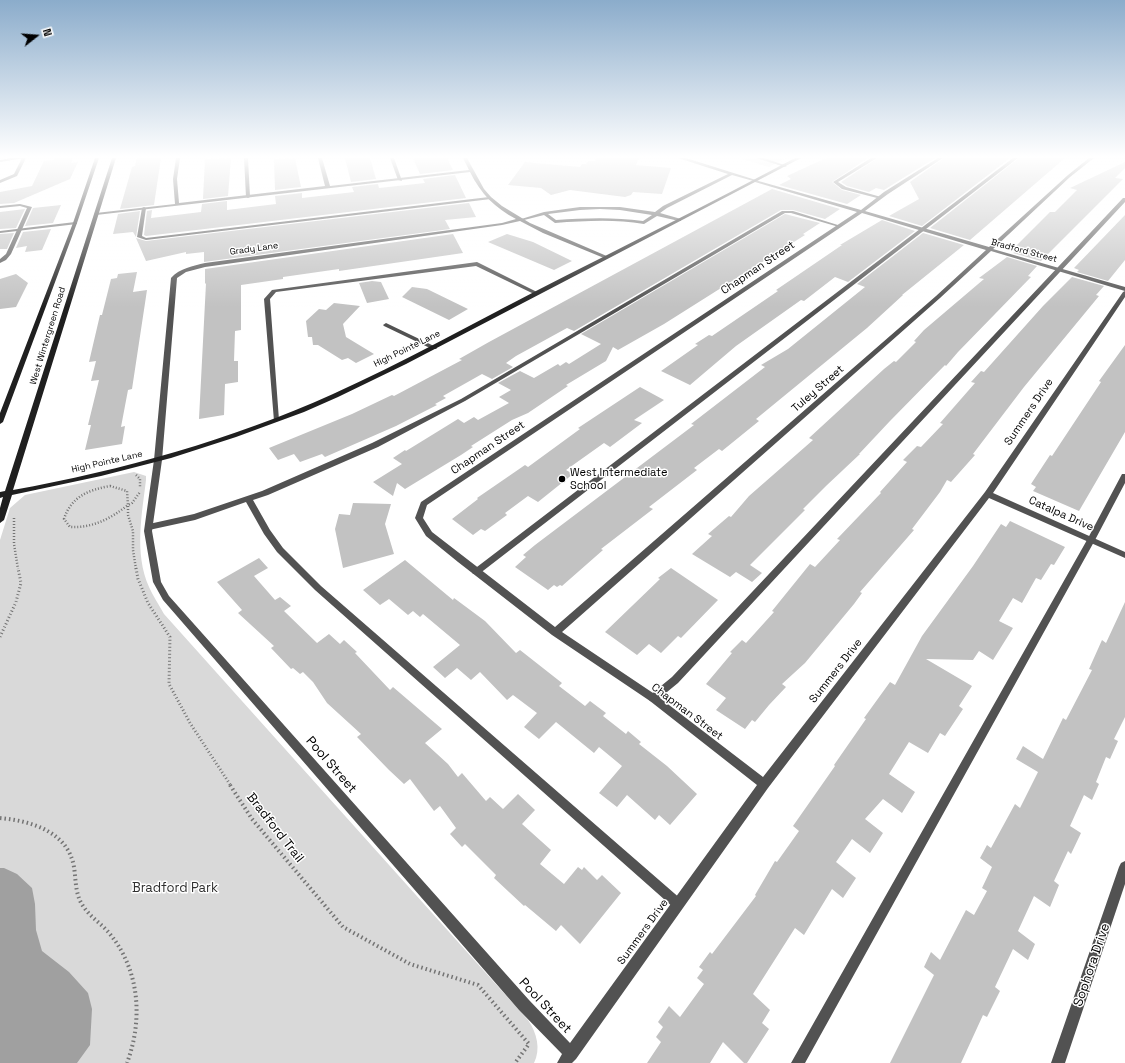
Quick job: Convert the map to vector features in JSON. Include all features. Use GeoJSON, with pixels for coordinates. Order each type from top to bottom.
{"type":"FeatureCollection","features":[{"type":"Feature","properties":{"kind":"street"},"geometry":{"type":"LineString","coordinates":[[0,261],[8,254],[30,208]]}},
{"type":"Feature","properties":{"kind":"street","name":"West Wintergreen Road"},"geometry":{"type":"LineString","coordinates":[[0,422],[80,208]]}},
{"type":"Feature","properties":{"kind":"street","name":"West Wintergreen Road"},"geometry":{"type":"LineString","coordinates":[[0,520],[98,208]]}},
{"type":"Feature","properties":{"kind":"street"},"geometry":{"type":"LineString","coordinates":[[144,208],[139,236],[146,239],[408,208]]}},
{"type":"Feature","properties":{"kind":"street"},"geometry":{"type":"LineString","coordinates":[[96,214],[147,208]]}},
{"type":"Feature","properties":{"kind":"street"},"geometry":{"type":"LineString","coordinates":[[502,208],[520,220],[606,257]]}},
{"type":"Feature","properties":{"kind":"street","name":"Grady Lane"},"geometry":{"type":"LineString","coordinates":[[158,460],[174,278],[179,274],[188,269],[205,265],[502,224],[544,213],[592,208]]}},
{"type":"Feature","properties":{"kind":"street","name":"Grady Lane"},"geometry":{"type":"LineString","coordinates":[[606,208],[628,209],[657,214],[679,220]]}},
{"type":"Feature","properties":{"kind":"street"},"geometry":{"type":"LineString","coordinates":[[544,213],[555,222],[596,218],[627,220],[644,223],[664,208]]}},
{"type":"Feature","properties":{"kind":"street","name":"High Pointe Lane"},"geometry":{"type":"LineString","coordinates":[[0,495],[114,471],[158,460],[276,420],[350,388],[434,348],[536,293],[704,208]]}},
{"type":"Feature","properties":{"kind":"street","name":"Bradford Street"},"geometry":{"type":"LineString","coordinates":[[850,208],[1125,289]]}},
{"type":"Feature","properties":{"kind":"street","name":"Chapman Street"},"geometry":{"type":"LineString","coordinates":[[764,784],[653,698],[555,632],[476,572],[429,534],[419,518],[424,504],[866,208]]}},
{"type":"Feature","properties":{"kind":"street"},"geometry":{"type":"LineString","coordinates":[[476,572],[951,208]]}},
{"type":"Feature","properties":{"kind":"street","name":"Tuley Street"},"geometry":{"type":"LineString","coordinates":[[555,632],[926,308],[1035,208]]}},
{"type":"Feature","properties":{"kind":"street"},"geometry":{"type":"LineString","coordinates":[[653,698],[675,680],[1117,208]]}},
{"type":"Feature","properties":{"kind":"street"},"geometry":{"type":"LineString","coordinates":[[149,527],[195,516],[248,498],[375,445],[463,400],[784,212],[791,212],[839,226]]}},
{"type":"Feature","properties":{"kind":"street"},"geometry":{"type":"LineString","coordinates":[[0,232],[75,223]]}},
{"type":"Feature","properties":{"kind":"street"},"geometry":{"type":"LineString","coordinates":[[276,420],[267,298],[274,291],[477,264],[536,293]]}},
{"type":"Feature","properties":{"kind":"street","name":"Summers Drive"},"geometry":{"type":"LineString","coordinates":[[564,1063],[764,784],[988,494],[1125,293]]}},
{"type":"Feature","properties":{"kind":"street"},"geometry":{"type":"LineString","coordinates":[[386,325],[434,348]]}},
{"type":"Feature","properties":{"kind":"street","name":"Pool Street"},"geometry":{"type":"LineString","coordinates":[[158,460],[149,527],[158,582],[166,598],[524,1005],[570,1054]]}},
{"type":"Feature","properties":{"kind":"street"},"geometry":{"type":"LineString","coordinates":[[798,1063],[1091,540],[1125,476]]}},
{"type":"Feature","properties":{"kind":"street","name":"Catalpa Drive"},"geometry":{"type":"LineString","coordinates":[[988,494],[1125,555]]}},
{"type":"Feature","properties":{"kind":"street"},"geometry":{"type":"LineString","coordinates":[[248,498],[267,532],[280,550],[318,588],[678,904]]}},
{"type":"Feature","properties":{"kind":"street","name":"Sophora Drive"},"geometry":{"type":"LineString","coordinates":[[1058,1063],[1125,867]]}},
{"type":"Feature","properties":{"kind":"path","name":"Bradford Trail"},"geometry":{"type":"LineString","coordinates":[[128,475],[135,474],[140,479],[140,492],[132,503],[128,505],[116,515],[99,524],[85,528],[70,527],[64,519],[67,508],[77,496],[97,488],[110,486],[121,488],[126,491],[128,505],[129,508],[128,515],[133,531],[133,550],[138,579],[148,603],[170,637],[169,684],[190,723],[252,819],[343,927],[410,964],[478,984],[529,1044],[515,1063]]}},
{"type":"Feature","properties":{"kind":"path"},"geometry":{"type":"LineString","coordinates":[[97,488],[98,480]]}},
{"type":"Feature","properties":{"kind":"path"},"geometry":{"type":"LineString","coordinates":[[0,637],[16,602],[20,583],[14,544],[16,524],[13,514]]}},
{"type":"Feature","properties":{"kind":"path"},"geometry":{"type":"LineString","coordinates":[[0,818],[33,824],[58,838],[70,851],[74,869],[75,888],[82,906],[114,938],[128,962],[135,992],[138,1027],[132,1051],[127,1063]]}},
{"type":"Feature","properties":{"kind":"green space","name":"Bradford Park"},"geometry":{"type":"Polygon","coordinates":[[[134,472],[146,476],[140,534],[140,547],[144,574],[164,614],[528,1020],[534,1030],[538,1047],[534,1063],[0,1063],[0,540],[10,508],[25,495],[134,472]]]}},
{"type":"Feature","properties":{"kind":"shaded area"},"geometry":{"type":"Polygon","coordinates":[[[0,868],[4,868],[17,874],[32,888],[35,904],[36,930],[42,951],[69,972],[88,993],[92,1009],[90,1045],[77,1063],[0,1063],[0,868]]]}},
{"type":"Feature","properties":{"kind":"building"},"geometry":{"type":"Polygon","coordinates":[[[33,208],[60,208],[53,223],[25,226],[33,208]]]}},
{"type":"Feature","properties":{"kind":"building"},"geometry":{"type":"Polygon","coordinates":[[[202,208],[227,208],[227,210],[247,208],[385,208],[146,236],[144,235],[147,211],[152,210],[151,218],[201,212],[202,208]]]}},
{"type":"Feature","properties":{"kind":"building"},"geometry":{"type":"Polygon","coordinates":[[[430,208],[471,208],[476,217],[445,220],[450,229],[204,262],[204,252],[186,254],[186,252],[146,261],[136,238],[146,241],[430,208]]]}},
{"type":"Feature","properties":{"kind":"building"},"geometry":{"type":"Polygon","coordinates":[[[738,208],[835,208],[840,209],[825,219],[793,210],[781,210],[574,331],[567,328],[516,356],[506,363],[513,367],[492,379],[482,374],[443,396],[446,398],[435,404],[437,405],[396,426],[325,457],[322,454],[300,462],[294,454],[278,460],[269,448],[352,414],[392,395],[394,396],[462,360],[459,359],[738,208]]]}},
{"type":"Feature","properties":{"kind":"building"},"geometry":{"type":"Polygon","coordinates":[[[904,208],[946,208],[922,226],[889,216],[904,208]]]}},
{"type":"Feature","properties":{"kind":"building"},"geometry":{"type":"Polygon","coordinates":[[[956,208],[1008,208],[970,240],[930,228],[956,208]]]}},
{"type":"Feature","properties":{"kind":"building"},"geometry":{"type":"Polygon","coordinates":[[[1059,208],[1094,208],[1041,261],[1013,253],[1017,251],[1013,249],[1050,212],[1055,212],[1059,208]]]}},
{"type":"Feature","properties":{"kind":"building"},"geometry":{"type":"Polygon","coordinates":[[[25,209],[16,228],[0,229],[0,212],[25,209]]]}},
{"type":"Feature","properties":{"kind":"building"},"geometry":{"type":"Polygon","coordinates":[[[140,211],[136,237],[133,232],[113,234],[118,214],[140,211]]]}},
{"type":"Feature","properties":{"kind":"building"},"geometry":{"type":"Polygon","coordinates":[[[785,214],[820,223],[803,234],[805,235],[664,324],[618,350],[613,347],[606,361],[566,385],[568,386],[528,413],[512,420],[471,446],[473,447],[461,455],[405,489],[397,483],[393,496],[373,482],[402,464],[393,458],[458,419],[464,423],[474,417],[478,420],[509,403],[499,397],[511,390],[498,383],[520,371],[534,378],[558,364],[560,366],[566,362],[569,364],[601,344],[581,334],[785,214]]]}},
{"type":"Feature","properties":{"kind":"building"},"geometry":{"type":"Polygon","coordinates":[[[1125,215],[1125,260],[1108,281],[1077,272],[1079,270],[1074,268],[1125,215]]]}},
{"type":"Feature","properties":{"kind":"building"},"geometry":{"type":"Polygon","coordinates":[[[882,220],[915,231],[848,282],[835,277],[804,301],[801,300],[736,346],[690,385],[661,371],[698,345],[695,344],[709,335],[712,336],[842,245],[840,245],[882,220]]]}},
{"type":"Feature","properties":{"kind":"building"},"geometry":{"type":"Polygon","coordinates":[[[51,229],[42,250],[25,252],[27,246],[16,248],[23,232],[51,229]]]}},
{"type":"Feature","properties":{"kind":"building"},"geometry":{"type":"Polygon","coordinates":[[[14,233],[7,249],[0,249],[0,234],[14,233]]]}},
{"type":"Feature","properties":{"kind":"building"},"geometry":{"type":"Polygon","coordinates":[[[923,233],[964,245],[902,295],[867,328],[756,419],[759,421],[722,451],[719,449],[694,468],[697,470],[649,507],[653,509],[601,549],[603,550],[562,586],[560,585],[557,587],[554,585],[548,590],[515,567],[526,557],[523,555],[535,545],[694,425],[691,424],[765,367],[761,365],[788,349],[865,287],[857,284],[923,233]]]}},
{"type":"Feature","properties":{"kind":"building"},"geometry":{"type":"Polygon","coordinates":[[[453,234],[463,253],[339,271],[339,269],[283,277],[283,279],[241,285],[241,330],[235,331],[234,361],[238,361],[238,382],[225,384],[224,415],[199,419],[206,283],[205,284],[205,269],[453,234]]]}},
{"type":"Feature","properties":{"kind":"building"},"geometry":{"type":"Polygon","coordinates":[[[507,234],[533,242],[572,261],[554,270],[488,242],[507,234]]]}},
{"type":"Feature","properties":{"kind":"building"},"geometry":{"type":"Polygon","coordinates":[[[1007,257],[1037,266],[1028,276],[1031,277],[946,366],[945,365],[890,421],[860,454],[803,509],[805,510],[750,565],[762,573],[752,582],[736,572],[730,577],[692,554],[712,536],[708,534],[729,516],[731,517],[749,496],[813,440],[809,438],[884,369],[894,361],[896,362],[916,342],[914,341],[924,330],[984,279],[979,278],[1007,257]]]}},
{"type":"Feature","properties":{"kind":"building"},"geometry":{"type":"Polygon","coordinates":[[[137,272],[133,292],[147,290],[132,389],[128,390],[121,427],[125,426],[122,444],[85,450],[91,425],[88,425],[99,380],[91,381],[96,361],[89,362],[100,315],[102,315],[111,279],[117,278],[118,274],[137,272]]]}},
{"type":"Feature","properties":{"kind":"building"},"geometry":{"type":"Polygon","coordinates":[[[16,274],[28,283],[16,307],[0,309],[0,279],[16,274]]]}},
{"type":"Feature","properties":{"kind":"building"},"geometry":{"type":"Polygon","coordinates":[[[1072,277],[1104,286],[1096,295],[1099,296],[1024,387],[973,454],[975,455],[951,482],[947,480],[940,492],[912,529],[914,530],[860,592],[862,593],[854,604],[805,663],[782,684],[786,687],[755,722],[752,720],[745,729],[716,710],[726,698],[706,684],[732,653],[730,652],[742,640],[746,643],[774,612],[772,611],[810,564],[815,567],[840,540],[837,539],[881,493],[880,492],[907,462],[903,460],[917,446],[921,447],[943,424],[940,423],[975,383],[971,382],[981,371],[984,372],[1043,306],[1072,277]]]}},
{"type":"Feature","properties":{"kind":"building"},"geometry":{"type":"Polygon","coordinates":[[[372,281],[381,282],[389,299],[367,303],[359,283],[372,281]]]}},
{"type":"Feature","properties":{"kind":"building"},"geometry":{"type":"Polygon","coordinates":[[[412,287],[427,289],[468,309],[449,320],[402,297],[412,287]]]}},
{"type":"Feature","properties":{"kind":"building"},"geometry":{"type":"Polygon","coordinates":[[[334,303],[360,306],[343,324],[346,337],[374,354],[356,363],[348,358],[342,360],[318,345],[313,345],[312,337],[308,337],[306,321],[319,309],[326,310],[334,303]]]}},
{"type":"Feature","properties":{"kind":"building"},"geometry":{"type":"Polygon","coordinates":[[[1125,345],[1125,432],[1079,511],[1033,491],[1036,487],[1031,484],[1050,455],[1052,456],[1101,382],[1099,381],[1125,345]]]}},
{"type":"Feature","properties":{"kind":"building"},"geometry":{"type":"Polygon","coordinates":[[[640,387],[664,400],[634,420],[642,423],[610,447],[604,443],[566,470],[573,474],[538,502],[528,496],[505,513],[507,515],[485,531],[481,529],[473,535],[452,519],[478,499],[477,498],[525,465],[528,467],[580,429],[578,428],[640,387]]]}},
{"type":"Feature","properties":{"kind":"building"},"geometry":{"type":"Polygon","coordinates":[[[353,503],[391,504],[385,524],[394,554],[343,568],[335,529],[339,514],[350,515],[353,503]]]}},
{"type":"Feature","properties":{"kind":"building"},"geometry":{"type":"Polygon","coordinates":[[[1010,521],[1065,547],[1054,565],[1051,564],[1041,580],[1036,578],[1022,603],[1013,598],[999,621],[1013,628],[993,660],[979,651],[973,660],[926,659],[972,686],[959,706],[963,709],[945,736],[940,733],[928,753],[909,742],[889,774],[915,792],[902,813],[883,799],[865,819],[883,833],[870,853],[852,839],[836,862],[856,878],[843,898],[832,889],[804,935],[795,928],[753,994],[770,1010],[762,1023],[769,1029],[747,1063],[744,1063],[723,1042],[710,1063],[647,1063],[661,1042],[656,1037],[663,1027],[658,1022],[669,1006],[680,1017],[704,984],[697,978],[703,970],[699,967],[710,952],[712,954],[756,896],[755,895],[775,861],[777,862],[799,831],[793,826],[866,719],[864,718],[890,682],[895,685],[922,636],[973,566],[1001,524],[1006,527],[1010,521]]]}},
{"type":"Feature","properties":{"kind":"building"},"geometry":{"type":"Polygon","coordinates":[[[259,558],[268,568],[254,576],[275,600],[280,597],[291,606],[284,611],[317,643],[329,634],[340,644],[344,640],[357,652],[355,653],[390,690],[393,687],[442,729],[425,743],[448,764],[458,777],[462,773],[486,801],[490,797],[503,809],[518,794],[535,810],[522,824],[551,850],[540,864],[564,884],[578,867],[582,870],[584,867],[597,880],[602,875],[621,893],[580,944],[561,925],[556,931],[525,905],[524,906],[494,878],[496,875],[465,844],[462,847],[450,834],[456,828],[440,806],[434,811],[410,779],[404,784],[389,770],[357,737],[361,734],[327,703],[313,682],[303,672],[300,674],[293,668],[291,669],[271,648],[274,646],[238,613],[242,610],[217,582],[259,558]]]}},
{"type":"Feature","properties":{"kind":"building"},"geometry":{"type":"Polygon","coordinates":[[[405,560],[453,600],[454,598],[485,621],[516,653],[520,650],[562,683],[559,686],[585,706],[590,701],[606,713],[603,716],[626,734],[628,731],[641,742],[639,744],[667,766],[697,794],[670,825],[659,815],[655,820],[627,795],[617,807],[599,793],[622,766],[599,747],[594,753],[556,722],[539,739],[524,727],[537,713],[513,695],[507,700],[480,672],[471,680],[457,668],[445,678],[433,667],[460,645],[423,614],[420,617],[413,611],[408,615],[389,599],[380,605],[363,590],[405,560]]]}},
{"type":"Feature","properties":{"kind":"building"},"geometry":{"type":"Polygon","coordinates":[[[671,568],[718,600],[681,638],[678,636],[661,653],[649,644],[637,655],[605,632],[660,579],[658,578],[671,568]]]}},
{"type":"Feature","properties":{"kind":"building"},"geometry":{"type":"Polygon","coordinates":[[[1125,602],[1125,717],[1114,739],[1118,741],[1110,759],[1106,757],[1096,782],[1099,784],[1092,800],[1084,795],[1070,826],[1081,833],[1071,854],[1068,851],[1054,881],[1059,885],[1050,907],[1034,896],[1018,931],[1035,944],[1028,960],[1013,949],[995,987],[1000,991],[987,1017],[983,1015],[961,1063],[890,1063],[934,975],[924,967],[931,952],[940,960],[966,910],[974,915],[987,891],[982,888],[992,867],[980,858],[987,845],[991,848],[1015,804],[1020,808],[1038,772],[1016,759],[1023,746],[1043,759],[1063,718],[1066,720],[1092,670],[1089,669],[1102,640],[1106,643],[1125,602]]]}},
{"type":"Feature","properties":{"kind":"place","name":"West Intermediate School"},"geometry":{"type":"Point","coordinates":[562,479]}}]}
